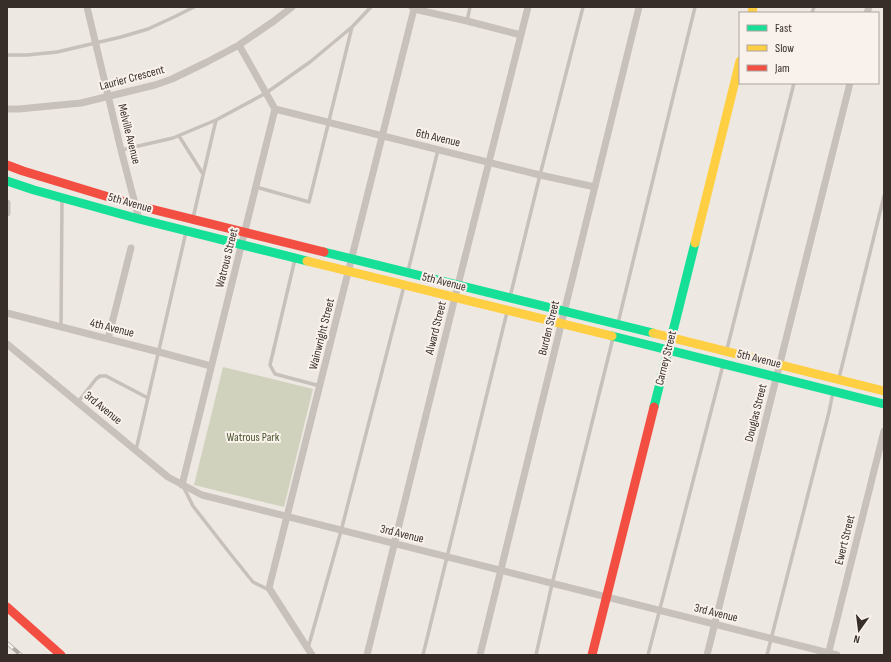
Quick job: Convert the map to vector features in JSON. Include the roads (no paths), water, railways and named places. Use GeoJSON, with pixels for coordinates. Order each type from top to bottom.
{"type":"FeatureCollection","features":[{"type":"Feature","properties":{"kind":"main road","name":"Carney Street"},"geometry":{"type":"LineString","coordinates":[[592,655],[739,64]]}},
{"type":"Feature","properties":{"kind":"main road","name":"5th Avenue"},"geometry":{"type":"LineString","coordinates":[[7,165],[135,205],[192,220],[671,337],[884,391]]}},
{"type":"Feature","properties":{"kind":"main road","name":"5th Avenue"},"geometry":{"type":"LineString","coordinates":[[7,181],[62,198],[186,231],[884,404]]}},
{"type":"Feature","properties":{"kind":"main road"},"geometry":{"type":"LineString","coordinates":[[7,607],[61,655]]}},
{"type":"Feature","properties":{"kind":"street","name":"Melville Avenue"},"geometry":{"type":"LineString","coordinates":[[87,7],[139,219]]}},
{"type":"Feature","properties":{"kind":"street","name":"Laurier Crescent"},"geometry":{"type":"LineString","coordinates":[[7,109],[81,103],[155,85],[172,79],[239,45],[274,22],[292,7]]}},
{"type":"Feature","properties":{"kind":"street","name":"Alward Street"},"geometry":{"type":"LineString","coordinates":[[367,655],[528,7]]}},
{"type":"Feature","properties":{"kind":"street","name":"Burden Street"},"geometry":{"type":"LineString","coordinates":[[480,655],[639,7]]}},
{"type":"Feature","properties":{"kind":"street"},"geometry":{"type":"LineString","coordinates":[[413,8],[521,35]]}},
{"type":"Feature","properties":{"kind":"street","name":"Wainwright Street"},"geometry":{"type":"LineString","coordinates":[[272,592],[269,588],[383,136],[413,8]]}},
{"type":"Feature","properties":{"kind":"street"},"geometry":{"type":"LineString","coordinates":[[239,45],[275,110]]}},
{"type":"Feature","properties":{"kind":"street","name":"Douglas Street"},"geometry":{"type":"LineString","coordinates":[[708,655],[850,84]]}},
{"type":"Feature","properties":{"kind":"street","name":"6th Avenue"},"geometry":{"type":"LineString","coordinates":[[275,110],[540,175],[595,187]]}},
{"type":"Feature","properties":{"kind":"street","name":"Watrous Street"},"geometry":{"type":"LineString","coordinates":[[182,485],[275,110]]}},
{"type":"Feature","properties":{"kind":"street"},"geometry":{"type":"LineString","coordinates":[[7,204],[7,213]]}},
{"type":"Feature","properties":{"kind":"street"},"geometry":{"type":"LineString","coordinates":[[108,339],[131,248]]}},
{"type":"Feature","properties":{"kind":"street","name":"4th Avenue"},"geometry":{"type":"LineString","coordinates":[[7,313],[212,366]]}},
{"type":"Feature","properties":{"kind":"street","name":"3rd Avenue"},"geometry":{"type":"LineString","coordinates":[[7,344],[168,477],[202,495],[771,638],[828,654],[837,655]]}},
{"type":"Feature","properties":{"kind":"street","name":"Ewert Street"},"geometry":{"type":"LineString","coordinates":[[828,654],[884,431]]}},
{"type":"Feature","properties":{"kind":"street"},"geometry":{"type":"LineString","coordinates":[[272,592],[310,652]]}},
{"type":"Feature","properties":{"kind":"lane"},"geometry":{"type":"LineString","coordinates":[[7,55],[57,52],[121,37],[148,29],[194,7]]}},
{"type":"Feature","properties":{"kind":"lane"},"geometry":{"type":"LineString","coordinates":[[121,150],[179,136],[216,120],[266,93],[310,62],[352,27],[371,7]]}},
{"type":"Feature","properties":{"kind":"lane"},"geometry":{"type":"LineString","coordinates":[[467,21],[470,7]]}},
{"type":"Feature","properties":{"kind":"lane"},"geometry":{"type":"LineString","coordinates":[[510,298],[583,7]]}},
{"type":"Feature","properties":{"kind":"lane"},"geometry":{"type":"LineString","coordinates":[[618,324],[695,7]]}},
{"type":"Feature","properties":{"kind":"lane"},"geometry":{"type":"LineString","coordinates":[[256,187],[309,202],[352,27]]}},
{"type":"Feature","properties":{"kind":"lane"},"geometry":{"type":"LineString","coordinates":[[726,351],[794,84]]}},
{"type":"Feature","properties":{"kind":"lane"},"geometry":{"type":"LineString","coordinates":[[192,220],[216,120]]}},
{"type":"Feature","properties":{"kind":"lane"},"geometry":{"type":"LineString","coordinates":[[179,136],[203,174]]}},
{"type":"Feature","properties":{"kind":"lane"},"geometry":{"type":"LineString","coordinates":[[407,273],[438,150]]}},
{"type":"Feature","properties":{"kind":"lane"},"geometry":{"type":"LineString","coordinates":[[838,380],[884,196]]}},
{"type":"Feature","properties":{"kind":"lane"},"geometry":{"type":"LineString","coordinates":[[61,327],[62,198]]}},
{"type":"Feature","properties":{"kind":"lane"},"geometry":{"type":"LineString","coordinates":[[136,450],[186,231]]}},
{"type":"Feature","properties":{"kind":"lane"},"geometry":{"type":"LineString","coordinates":[[295,258],[270,365],[275,374],[320,386]]}},
{"type":"Feature","properties":{"kind":"lane"},"geometry":{"type":"LineString","coordinates":[[310,652],[404,285]]}},
{"type":"Feature","properties":{"kind":"lane"},"geometry":{"type":"LineString","coordinates":[[423,655],[507,310]]}},
{"type":"Feature","properties":{"kind":"lane"},"geometry":{"type":"LineString","coordinates":[[536,655],[613,337]]}},
{"type":"Feature","properties":{"kind":"lane"},"geometry":{"type":"LineString","coordinates":[[648,655],[723,364]]}},
{"type":"Feature","properties":{"kind":"lane"},"geometry":{"type":"LineString","coordinates":[[78,402],[100,376],[106,376],[148,398]]}},
{"type":"Feature","properties":{"kind":"lane"},"geometry":{"type":"LineString","coordinates":[[767,655],[833,391]]}},
{"type":"Feature","properties":{"kind":"lane"},"geometry":{"type":"LineString","coordinates":[[182,485],[193,506],[253,582],[272,592]]}},
{"type":"Feature","properties":{"kind":"railway"},"geometry":{"type":"LineString","coordinates":[[7,643],[21,655]]}},
{"type":"Feature","properties":{"kind":"park label","name":"Watrous Park"},"geometry":{"type":"Point","coordinates":[253,437]}}]}
